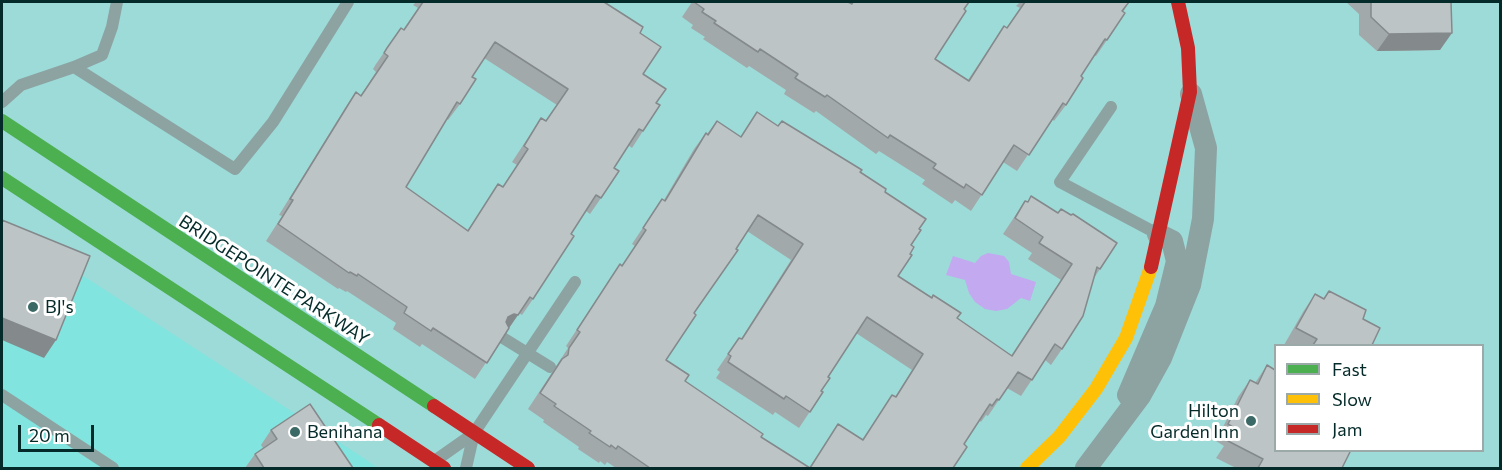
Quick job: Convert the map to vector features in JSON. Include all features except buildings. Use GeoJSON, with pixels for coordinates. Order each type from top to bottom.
{"type":"FeatureCollection","features":[{"type":"Feature","properties":{"kind":"main road"},"geometry":{"type":"LineString","coordinates":[[1027,468],[1059,437],[1096,389],[1126,338],[1149,275],[1190,92],[1188,48],[1178,2]]}},
{"type":"Feature","properties":{"kind":"main road","name":"BRIDGEPOINTE PARKWAY"},"geometry":{"type":"LineString","coordinates":[[2,121],[528,468]]}},
{"type":"Feature","properties":{"kind":"main road"},"geometry":{"type":"LineString","coordinates":[[2,178],[436,466]]}},
{"type":"Feature","properties":{"kind":"street"},"geometry":{"type":"LineString","coordinates":[[1086,468],[1140,396],[1161,358],[1190,285],[1203,219],[1206,148],[1190,92]]}},
{"type":"Feature","properties":{"kind":"street"},"geometry":{"type":"LineString","coordinates":[[1114,433],[1139,367],[1166,306],[1177,261],[1172,241],[1158,234]]}},
{"type":"Feature","properties":{"kind":"lane"},"geometry":{"type":"LineString","coordinates":[[2,102],[21,85],[102,55],[112,27],[117,2]]}},
{"type":"Feature","properties":{"kind":"lane"},"geometry":{"type":"LineString","coordinates":[[74,67],[235,169],[273,122],[348,2]]}},
{"type":"Feature","properties":{"kind":"lane"},"geometry":{"type":"LineString","coordinates":[[1111,107],[1060,182],[1158,234]]}},
{"type":"Feature","properties":{"kind":"lane"},"geometry":{"type":"LineString","coordinates":[[436,466],[474,433],[575,282]]}},
{"type":"Feature","properties":{"kind":"lane"},"geometry":{"type":"LineString","coordinates":[[503,338],[550,367]]}},
{"type":"Feature","properties":{"kind":"lane"},"geometry":{"type":"LineString","coordinates":[[2,395],[113,468]]}},
{"type":"Feature","properties":{"kind":"lane"},"geometry":{"type":"LineString","coordinates":[[466,468],[474,433]]}},
{"type":"Feature","properties":{"kind":"shaded area"},"geometry":{"type":"Polygon","coordinates":[[[2,223],[362,457],[378,468],[2,468],[2,223]]]}},
{"type":"Feature","properties":{"kind":"shaded area"},"geometry":{"type":"Polygon","coordinates":[[[988,253],[1004,256],[1009,262],[1011,274],[1036,282],[1030,301],[1021,298],[1007,309],[996,311],[985,309],[975,302],[965,280],[946,275],[953,256],[975,263],[981,256],[988,253]]]}},
{"type":"Feature","properties":{"kind":"traffic: fast"},"geometry":{"type":"LineString","coordinates":[[2,121],[434,406]]}},
{"type":"Feature","properties":{"kind":"traffic: fast"},"geometry":{"type":"LineString","coordinates":[[2,178],[379,425]]}},
{"type":"Feature","properties":{"kind":"traffic: slow"},"geometry":{"type":"LineString","coordinates":[[1027,468],[1059,437],[1096,389],[1126,338],[1151,267]]}},
{"type":"Feature","properties":{"kind":"traffic: jam"},"geometry":{"type":"LineString","coordinates":[[1151,267],[1190,92],[1188,48],[1178,2]]}},
{"type":"Feature","properties":{"kind":"traffic: jam"},"geometry":{"type":"LineString","coordinates":[[434,406],[528,468]]}},
{"type":"Feature","properties":{"kind":"traffic: jam"},"geometry":{"type":"LineString","coordinates":[[379,425],[444,468]]}},
{"type":"Feature","properties":{"kind":"place","name":"BJ's"},"geometry":{"type":"Point","coordinates":[33,307]}},
{"type":"Feature","properties":{"kind":"place","name":"Hilton Garden Inn"},"geometry":{"type":"Point","coordinates":[1251,421]}},
{"type":"Feature","properties":{"kind":"place","name":"Benihana"},"geometry":{"type":"Point","coordinates":[295,432]}}]}
